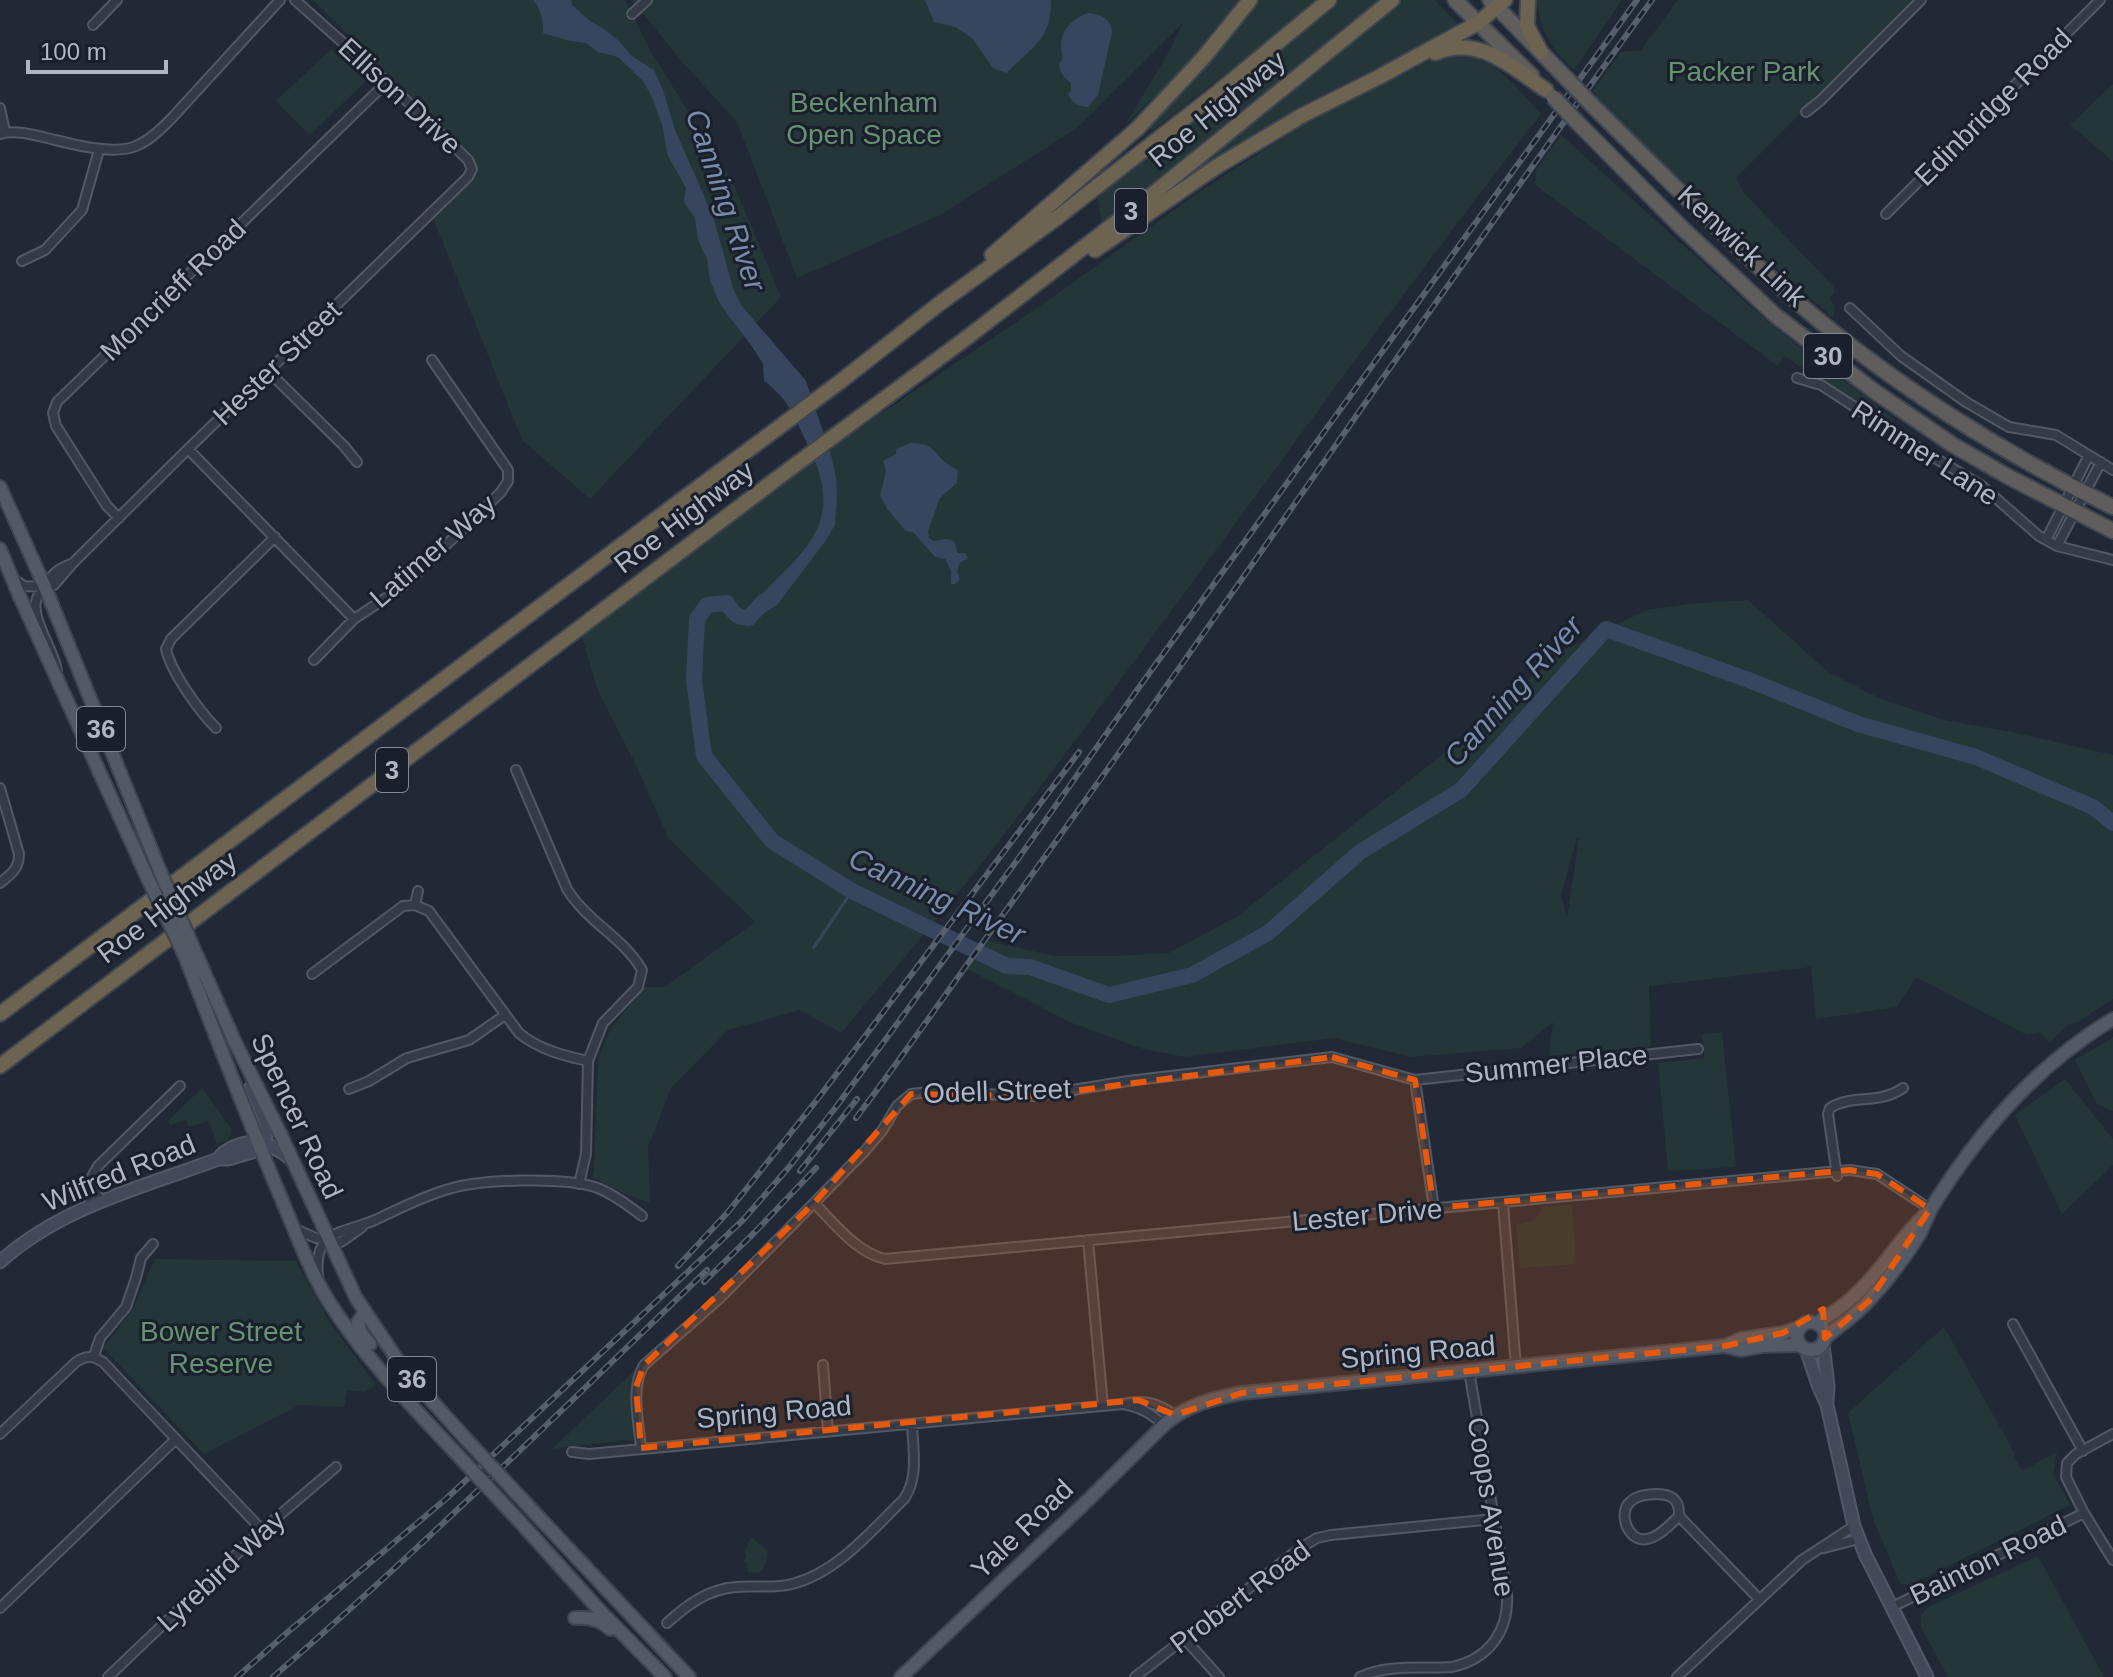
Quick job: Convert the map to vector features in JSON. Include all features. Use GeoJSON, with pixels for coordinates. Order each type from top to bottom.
{"type":"FeatureCollection","features":[{"type":"Feature","properties":{"kind":"highway"},"geometry":{"type":"LineString","coordinates":[[939,304],[965,277],[1138,128],[1204,57],[1250,0]]}},
{"type":"Feature","properties":{"kind":"highway","name":"Roe Highway"},"geometry":{"type":"LineString","coordinates":[[0,1014],[939,304],[1071,208],[1329,0]]}},
{"type":"Feature","properties":{"kind":"highway","name":"Roe Highway"},"geometry":{"type":"LineString","coordinates":[[0,1066],[969,336],[1159,189],[1392,0]]}},
{"type":"Feature","properties":{"kind":"highway","name":"Kenwick Link"},"geometry":{"type":"LineString","coordinates":[[1455,0],[1680,226],[1776,316],[1874,391],[1953,445],[2113,531]]}},
{"type":"Feature","properties":{"kind":"highway"},"geometry":{"type":"LineString","coordinates":[[1528,0],[1527,26],[1541,52]]}},
{"type":"Feature","properties":{"kind":"highway"},"geometry":{"type":"LineString","coordinates":[[969,336],[1031,297],[1216,167],[1303,115],[1478,23],[1497,3]]}},
{"type":"Feature","properties":{"kind":"highway","name":"Kenwick Link"},"geometry":{"type":"LineString","coordinates":[[1497,3],[1590,103],[1788,294],[1839,336],[1995,444],[2113,507]]}},
{"type":"Feature","properties":{"kind":"highway"},"geometry":{"type":"LineString","coordinates":[[1379,77],[1444,49],[1471,47],[1495,56],[1550,94]]}},
{"type":"Feature","properties":{"kind":"main road","name":"Spencer Road"},"geometry":{"type":"LineString","coordinates":[[0,487],[45,587],[160,871],[258,1143],[302,1251],[319,1284],[352,1334],[407,1400],[664,1677]]}},
{"type":"Feature","properties":{"kind":"main road","name":"Spencer Road"},"geometry":{"type":"LineString","coordinates":[[0,549],[148,879],[234,1040],[327,1239],[365,1312],[405,1371],[689,1677]]}},
{"type":"Feature","properties":{"kind":"main road","name":"Spring Road"},"geometry":{"type":"LineString","coordinates":[[1175,1415],[1205,1402],[1242,1393],[1725,1346],[1741,1339],[1783,1333],[1816,1323],[1864,1287],[1912,1226],[1930,1209],[2010,1104],[2067,1049],[2113,1019]]}},
{"type":"Feature","properties":{"kind":"main road"},"geometry":{"type":"LineString","coordinates":[[234,1040],[240,1065],[267,1125],[266,1136],[258,1143]]}},
{"type":"Feature","properties":{"kind":"main road"},"geometry":{"type":"LineString","coordinates":[[258,1143],[275,1148],[292,1160]]}},
{"type":"Feature","properties":{"kind":"main road","name":"Wilfred Road"},"geometry":{"type":"LineString","coordinates":[[0,1262],[43,1229],[95,1204],[218,1159],[252,1152],[258,1143]]}},
{"type":"Feature","properties":{"kind":"main road","name":"Spring Road"},"geometry":{"type":"LineString","coordinates":[[1725,1346],[1741,1350],[1763,1346],[1815,1349],[1869,1301],[1921,1232],[1930,1209]]}},
{"type":"Feature","properties":{"kind":"main road"},"geometry":{"type":"LineString","coordinates":[[365,1312],[358,1322],[360,1332],[399,1381],[407,1400]]}},
{"type":"Feature","properties":{"kind":"main road"},"geometry":{"type":"LineString","coordinates":[[1816,1323],[1823,1329],[1827,1405]]}},
{"type":"Feature","properties":{"kind":"main road"},"geometry":{"type":"LineString","coordinates":[[1801,1327],[1797,1333],[1827,1405],[1854,1526],[1927,1677]]}},
{"type":"Feature","properties":{"kind":"main road","name":"Yale Road"},"geometry":{"type":"LineString","coordinates":[[901,1677],[1175,1415]]}},
{"type":"Feature","properties":{"kind":"main road"},"geometry":{"type":"LineString","coordinates":[[575,1618],[585,1617],[606,1625],[654,1672],[664,1677]]}},
{"type":"Feature","properties":{"kind":"street"},"geometry":{"type":"LineString","coordinates":[[93,25],[117,0]]}},
{"type":"Feature","properties":{"kind":"street"},"geometry":{"type":"LineString","coordinates":[[0,108],[2,133],[30,134],[99,150],[135,147],[171,119],[280,0]]}},
{"type":"Feature","properties":{"kind":"street","name":"Ellison Drive"},"geometry":{"type":"LineString","coordinates":[[295,0],[468,160]]}},
{"type":"Feature","properties":{"kind":"street"},"geometry":{"type":"LineString","coordinates":[[632,14],[647,0]]}},
{"type":"Feature","properties":{"kind":"street"},"geometry":{"type":"LineString","coordinates":[[1806,112],[1921,0]]}},
{"type":"Feature","properties":{"kind":"street","name":"Edinbridge Road"},"geometry":{"type":"LineString","coordinates":[[1886,214],[2100,0]]}},
{"type":"Feature","properties":{"kind":"street","name":"Moncrieff Road"},"geometry":{"type":"LineString","coordinates":[[119,518],[107,506],[56,426],[53,413],[57,402],[387,82]]}},
{"type":"Feature","properties":{"kind":"street"},"geometry":{"type":"LineString","coordinates":[[22,261],[45,250],[82,210],[99,150]]}},
{"type":"Feature","properties":{"kind":"street","name":"Hester Street"},"geometry":{"type":"LineString","coordinates":[[45,587],[54,585],[188,449],[468,177],[472,169],[468,160]]}},
{"type":"Feature","properties":{"kind":"street"},"geometry":{"type":"LineString","coordinates":[[1850,308],[1901,356],[1966,402],[2009,427],[2056,435],[2113,470]]}},
{"type":"Feature","properties":{"kind":"street","name":"Latimer Way"},"geometry":{"type":"LineString","coordinates":[[314,660],[354,619],[413,577],[501,492],[508,481],[508,470],[432,360]]}},
{"type":"Feature","properties":{"kind":"street"},"geometry":{"type":"LineString","coordinates":[[268,371],[357,462]]}},
{"type":"Feature","properties":{"kind":"street","name":"Rimmer Lane"},"geometry":{"type":"LineString","coordinates":[[1797,378],[1821,385],[1989,491],[2046,540],[2057,546],[2113,560]]}},
{"type":"Feature","properties":{"kind":"street","name":"Latimer Way"},"geometry":{"type":"LineString","coordinates":[[188,449],[354,619]]}},
{"type":"Feature","properties":{"kind":"street"},"geometry":{"type":"LineString","coordinates":[[2080,490],[2089,455]]}},
{"type":"Feature","properties":{"kind":"street"},"geometry":{"type":"LineString","coordinates":[[2057,546],[2070,509],[2101,462]]}},
{"type":"Feature","properties":{"kind":"street"},"geometry":{"type":"LineString","coordinates":[[2046,540],[2070,509]]}},
{"type":"Feature","properties":{"kind":"street"},"geometry":{"type":"LineString","coordinates":[[216,728],[203,714],[169,661],[166,649],[171,639],[275,537]]}},
{"type":"Feature","properties":{"kind":"street"},"geometry":{"type":"LineString","coordinates":[[11,577],[24,586],[45,587]]}},
{"type":"Feature","properties":{"kind":"street"},"geometry":{"type":"LineString","coordinates":[[45,587],[34,609],[56,660],[58,681]]}},
{"type":"Feature","properties":{"kind":"street"},"geometry":{"type":"LineString","coordinates":[[516,770],[575,903],[634,956],[642,970],[638,987],[603,1023],[588,1061],[586,1154],[579,1184]]}},
{"type":"Feature","properties":{"kind":"street"},"geometry":{"type":"LineString","coordinates":[[0,788],[19,854],[19,863],[13,873],[0,883]]}},
{"type":"Feature","properties":{"kind":"street"},"geometry":{"type":"LineString","coordinates":[[415,905],[418,891]]}},
{"type":"Feature","properties":{"kind":"street"},"geometry":{"type":"LineString","coordinates":[[312,974],[403,906],[415,905],[429,911],[519,1033],[534,1044],[588,1061]]}},
{"type":"Feature","properties":{"kind":"street"},"geometry":{"type":"LineString","coordinates":[[349,1089],[407,1058],[469,1040],[505,1015]]}},
{"type":"Feature","properties":{"kind":"street","name":"Summer Place"},"geometry":{"type":"LineString","coordinates":[[1415,1080],[1698,1049]]}},
{"type":"Feature","properties":{"kind":"street","name":"Odell Street"},"geometry":{"type":"LineString","coordinates":[[641,1448],[636,1387],[644,1365],[720,1298],[814,1203],[864,1152],[897,1106],[911,1094],[1036,1096],[1128,1081],[1332,1057],[1415,1080]]}},
{"type":"Feature","properties":{"kind":"street"},"geometry":{"type":"LineString","coordinates":[[1415,1080],[1434,1208]]}},
{"type":"Feature","properties":{"kind":"street"},"geometry":{"type":"LineString","coordinates":[[95,1204],[91,1178],[98,1166],[180,1086]]}},
{"type":"Feature","properties":{"kind":"street"},"geometry":{"type":"LineString","coordinates":[[1837,1174],[1829,1122],[1830,1108],[1843,1102],[1883,1098],[1903,1088]]}},
{"type":"Feature","properties":{"kind":"street","name":"Lester Drive"},"geometry":{"type":"LineString","coordinates":[[814,1203],[861,1248],[872,1256],[885,1259],[1837,1174],[1850,1170],[1877,1174],[1930,1209]]}},
{"type":"Feature","properties":{"kind":"street"},"geometry":{"type":"LineString","coordinates":[[319,1284],[318,1252],[327,1239],[338,1231],[366,1224],[445,1190],[470,1184],[522,1181],[579,1184],[596,1188],[642,1216]]}},
{"type":"Feature","properties":{"kind":"street"},"geometry":{"type":"LineString","coordinates":[[1503,1203],[1516,1367]]}},
{"type":"Feature","properties":{"kind":"street"},"geometry":{"type":"LineString","coordinates":[[294,1228],[307,1235],[327,1239]]}},
{"type":"Feature","properties":{"kind":"street"},"geometry":{"type":"LineString","coordinates":[[1088,1240],[1103,1406]]}},
{"type":"Feature","properties":{"kind":"street"},"geometry":{"type":"LineString","coordinates":[[94,1356],[100,1338],[126,1307],[141,1258],[153,1244]]}},
{"type":"Feature","properties":{"kind":"street"},"geometry":{"type":"LineString","coordinates":[[2013,1324],[2083,1451]]}},
{"type":"Feature","properties":{"kind":"street"},"geometry":{"type":"LineString","coordinates":[[0,1434],[76,1362],[94,1356],[262,1530]]}},
{"type":"Feature","properties":{"kind":"street"},"geometry":{"type":"LineString","coordinates":[[823,1365],[828,1431]]}},
{"type":"Feature","properties":{"kind":"street","name":"Coops Avenue"},"geometry":{"type":"LineString","coordinates":[[1360,1677],[1387,1669],[1462,1665],[1481,1655],[1497,1638],[1506,1619],[1507,1603],[1469,1371]]}},
{"type":"Feature","properties":{"kind":"street","name":"Spring Road"},"geometry":{"type":"LineString","coordinates":[[572,1452],[589,1454],[1103,1406],[1138,1400],[1155,1403],[1175,1415]]}},
{"type":"Feature","properties":{"kind":"street"},"geometry":{"type":"LineString","coordinates":[[1123,1404],[1140,1407],[1164,1425]]}},
{"type":"Feature","properties":{"kind":"street"},"geometry":{"type":"LineString","coordinates":[[667,1623],[687,1605],[711,1592],[734,1587],[791,1585],[817,1575],[841,1558],[911,1489],[914,1474],[912,1424]]}},
{"type":"Feature","properties":{"kind":"street"},"geometry":{"type":"LineString","coordinates":[[2113,1434],[2067,1463],[2066,1477],[2113,1560]]}},
{"type":"Feature","properties":{"kind":"street"},"geometry":{"type":"LineString","coordinates":[[0,1608],[176,1439]]}},
{"type":"Feature","properties":{"kind":"street","name":"Lyrebird Way"},"geometry":{"type":"LineString","coordinates":[[108,1677],[262,1530],[336,1467]]}},
{"type":"Feature","properties":{"kind":"street"},"geometry":{"type":"LineString","coordinates":[[1679,1516],[1654,1536],[1642,1540],[1629,1531],[1625,1512],[1628,1504],[1638,1497],[1663,1494],[1676,1500],[1679,1516],[1759,1599]]}},
{"type":"Feature","properties":{"kind":"street","name":"Bainton Road"},"geometry":{"type":"LineString","coordinates":[[1892,1607],[2084,1513]]}},
{"type":"Feature","properties":{"kind":"street","name":"Probert Road"},"geometry":{"type":"LineString","coordinates":[[1135,1677],[1317,1538],[1494,1519]]}},
{"type":"Feature","properties":{"kind":"street"},"geometry":{"type":"LineString","coordinates":[[1677,1677],[1816,1550],[1854,1526]]}},
{"type":"Feature","properties":{"kind":"street"},"geometry":{"type":"LineString","coordinates":[[1816,1550],[1859,1539]]}},
{"type":"Feature","properties":{"kind":"street"},"geometry":{"type":"LineString","coordinates":[[1184,1638],[1219,1677]]}},
{"type":"Feature","properties":{"kind":"highlighted area"},"geometry":{"type":"Polygon","coordinates":[[[1332,1057],[1415,1080],[1434,1208],[1850,1170],[1877,1174],[1930,1209],[1869,1301],[1825,1338],[1823,1309],[1783,1333],[1725,1346],[1242,1393],[1175,1415],[1138,1400],[641,1448],[636,1387],[644,1365],[814,1203],[911,1094],[1036,1096],[1332,1057]]]}},
{"type":"Feature","properties":{"kind":"green space"},"geometry":{"type":"Polygon","coordinates":[[[313,0],[625,0],[651,52],[733,183],[781,297],[590,499],[522,440],[433,218],[478,174],[471,156],[313,0]]]}},
{"type":"Feature","properties":{"kind":"green space","name":"Beckenham Open Space"},"geometry":{"type":"Polygon","coordinates":[[[632,0],[1238,0],[1187,65],[1125,125],[1183,23],[1077,128],[940,215],[797,278],[737,122],[683,63],[632,0]]]}},
{"type":"Feature","properties":{"kind":"green space"},"geometry":{"type":"Polygon","coordinates":[[[1258,0],[1316,0],[1152,131],[1146,124],[1231,34],[1258,0]]]}},
{"type":"Feature","properties":{"kind":"green space"},"geometry":{"type":"Polygon","coordinates":[[[1337,0],[1378,0],[1102,224],[1097,193],[1257,68],[1337,0]]]}},
{"type":"Feature","properties":{"kind":"green space"},"geometry":{"type":"Polygon","coordinates":[[[1403,0],[1435,0],[1458,24],[1456,29],[1298,111],[1211,163],[1209,159],[1403,0]]]}},
{"type":"Feature","properties":{"kind":"green space"},"geometry":{"type":"Polygon","coordinates":[[[1535,0],[1622,0],[1574,70],[1550,42],[1534,6],[1535,0]]]}},
{"type":"Feature","properties":{"kind":"green space","name":"Packer Park"},"geometry":{"type":"Polygon","coordinates":[[[1678,0],[1914,0],[1736,178],[1744,193],[1833,286],[1835,291],[1830,299],[1835,306],[1833,318],[1593,98],[1596,94],[1593,90],[1621,52],[1641,50],[1678,0]]]}},
{"type":"Feature","properties":{"kind":"green space"},"geometry":{"type":"Polygon","coordinates":[[[331,49],[366,81],[310,135],[276,101],[331,49]]]}},
{"type":"Feature","properties":{"kind":"green space"},"geometry":{"type":"Polygon","coordinates":[[[1467,52],[1467,56],[1490,64],[1499,71],[1541,114],[1404,293],[983,862],[841,1033],[800,1010],[728,1030],[671,1088],[648,1147],[650,1203],[592,1177],[598,1058],[610,1030],[644,987],[665,987],[755,922],[668,838],[638,769],[598,691],[582,637],[835,445],[1047,301],[1202,190],[1329,108],[1435,58],[1467,52]]]}},
{"type":"Feature","properties":{"kind":"green space"},"geometry":{"type":"Polygon","coordinates":[[[2113,84],[2113,161],[2070,125],[2113,84]]]}},
{"type":"Feature","properties":{"kind":"green space"},"geometry":{"type":"Polygon","coordinates":[[[1561,135],[1768,322],[1894,419],[1890,424],[1784,356],[1778,366],[1535,185],[1536,170],[1561,135]]]}},
{"type":"Feature","properties":{"kind":"green space"},"geometry":{"type":"Polygon","coordinates":[[[1748,600],[1828,672],[1881,699],[1944,720],[2113,755],[2113,999],[2076,1023],[2069,1024],[2050,1042],[2040,1032],[2027,1035],[1916,977],[1897,1007],[1816,1019],[1811,967],[1649,986],[1651,1046],[1549,1056],[1553,1022],[1521,1048],[1411,1057],[1334,1038],[1185,1057],[1143,1049],[1072,1023],[963,967],[982,939],[1054,956],[1169,953],[1236,917],[1428,766],[1564,650],[1647,610],[1748,600]],[[1579,838],[1561,895],[1567,917],[1579,838]]]}},
{"type":"Feature","properties":{"kind":"green space"},"geometry":{"type":"Polygon","coordinates":[[[1722,1032],[1736,1167],[1668,1171],[1658,1063],[1704,1058],[1702,1034],[1722,1032]]]}},
{"type":"Feature","properties":{"kind":"green space"},"geometry":{"type":"Polygon","coordinates":[[[2113,1037],[2113,1111],[2097,1104],[2075,1060],[2113,1037]]]}},
{"type":"Feature","properties":{"kind":"green space"},"geometry":{"type":"Polygon","coordinates":[[[2065,1079],[2113,1139],[2113,1165],[2062,1214],[2015,1115],[2065,1079]]]}},
{"type":"Feature","properties":{"kind":"green space"},"geometry":{"type":"Polygon","coordinates":[[[202,1088],[232,1130],[228,1140],[217,1144],[209,1121],[189,1127],[186,1120],[170,1125],[168,1121],[202,1088]]]}},
{"type":"Feature","properties":{"kind":"green space"},"geometry":{"type":"Polygon","coordinates":[[[1572,1204],[1576,1264],[1520,1268],[1516,1225],[1535,1220],[1543,1207],[1572,1204]]]}},
{"type":"Feature","properties":{"kind":"green space","name":"Bower Street Reserve"},"geometry":{"type":"Polygon","coordinates":[[[155,1259],[296,1261],[331,1324],[376,1385],[365,1392],[347,1390],[344,1407],[299,1405],[204,1454],[103,1348],[133,1309],[155,1259]]]}},
{"type":"Feature","properties":{"kind":"green space"},"geometry":{"type":"Polygon","coordinates":[[[1944,1327],[2022,1471],[2057,1452],[2053,1474],[2070,1505],[1909,1586],[1900,1583],[1873,1519],[1848,1413],[1944,1327]]]}},
{"type":"Feature","properties":{"kind":"green space"},"geometry":{"type":"Polygon","coordinates":[[[634,1371],[637,1439],[552,1449],[634,1371]]]}},
{"type":"Feature","properties":{"kind":"green space"},"geometry":{"type":"Polygon","coordinates":[[[753,1538],[768,1551],[764,1568],[754,1573],[748,1572],[747,1563],[742,1562],[747,1558],[745,1552],[749,1540],[753,1538]]]}},
{"type":"Feature","properties":{"kind":"green space"},"geometry":{"type":"Polygon","coordinates":[[[2038,1556],[2104,1677],[1948,1677],[1921,1627],[1921,1616],[1928,1607],[2038,1556]]]}},
{"type":"Feature","properties":{"kind":"water","name":"Canning River"},"geometry":{"type":"Polygon","coordinates":[[[533,0],[571,0],[572,5],[590,21],[619,41],[633,57],[654,70],[675,130],[713,216],[733,288],[741,305],[806,381],[836,477],[835,525],[777,605],[764,613],[749,618],[760,598],[801,554],[818,526],[823,498],[817,465],[791,411],[780,395],[764,381],[763,364],[718,300],[710,280],[707,259],[698,240],[695,218],[684,202],[686,188],[667,154],[663,128],[643,81],[618,57],[598,52],[586,43],[543,33],[541,16],[533,0]]]}},
{"type":"Feature","properties":{"kind":"water"},"geometry":{"type":"Polygon","coordinates":[[[925,0],[1051,0],[1044,34],[1007,73],[993,68],[972,38],[955,27],[934,22],[925,0]]]}},
{"type":"Feature","properties":{"kind":"water"},"geometry":{"type":"Polygon","coordinates":[[[1088,13],[1104,18],[1110,23],[1112,32],[1098,95],[1088,107],[1076,104],[1070,97],[1071,83],[1063,75],[1059,64],[1063,58],[1061,43],[1065,30],[1088,13]]]}},
{"type":"Feature","properties":{"kind":"water"},"geometry":{"type":"Polygon","coordinates":[[[910,443],[928,446],[958,470],[957,483],[940,498],[928,531],[929,538],[934,541],[954,541],[958,553],[965,553],[968,558],[960,563],[957,571],[960,580],[955,584],[951,584],[951,571],[945,559],[935,557],[914,533],[905,530],[880,496],[886,471],[883,461],[896,454],[896,449],[910,443]]]}},
{"type":"Feature","properties":{"kind":"waterway","name":"Canning River"},"geometry":{"type":"LineString","coordinates":[[763,602],[749,618],[736,614],[727,603],[707,605],[697,619],[694,679],[704,756],[772,841],[852,891],[1007,966],[1030,967],[1109,995],[1192,975],[1268,933],[1360,852],[1461,790],[1606,629],[1746,679],[1858,724],[1976,757],[2093,807],[2113,823]]}},
{"type":"Feature","properties":{"kind":"waterway"},"geometry":{"type":"LineString","coordinates":[[814,947],[852,891]]}},
{"type":"Feature","properties":{"kind":"railway"},"geometry":{"type":"LineString","coordinates":[[237,1677],[447,1498],[743,1220],[789,1167],[1018,859],[1637,0]]}},
{"type":"Feature","properties":{"kind":"railway"},"geometry":{"type":"LineString","coordinates":[[856,1118],[1091,793],[1652,0]]}},
{"type":"Feature","properties":{"kind":"railway"},"geometry":{"type":"LineString","coordinates":[[678,1266],[728,1212],[820,1096],[1079,752]]}},
{"type":"Feature","properties":{"kind":"railway"},"geometry":{"type":"LineString","coordinates":[[800,1171],[857,1099]]}},
{"type":"Feature","properties":{"kind":"railway"},"geometry":{"type":"LineString","coordinates":[[704,1282],[816,1168]]}},
{"type":"Feature","properties":{"kind":"railway"},"geometry":{"type":"LineString","coordinates":[[273,1677],[439,1527],[707,1270]]}}]}
